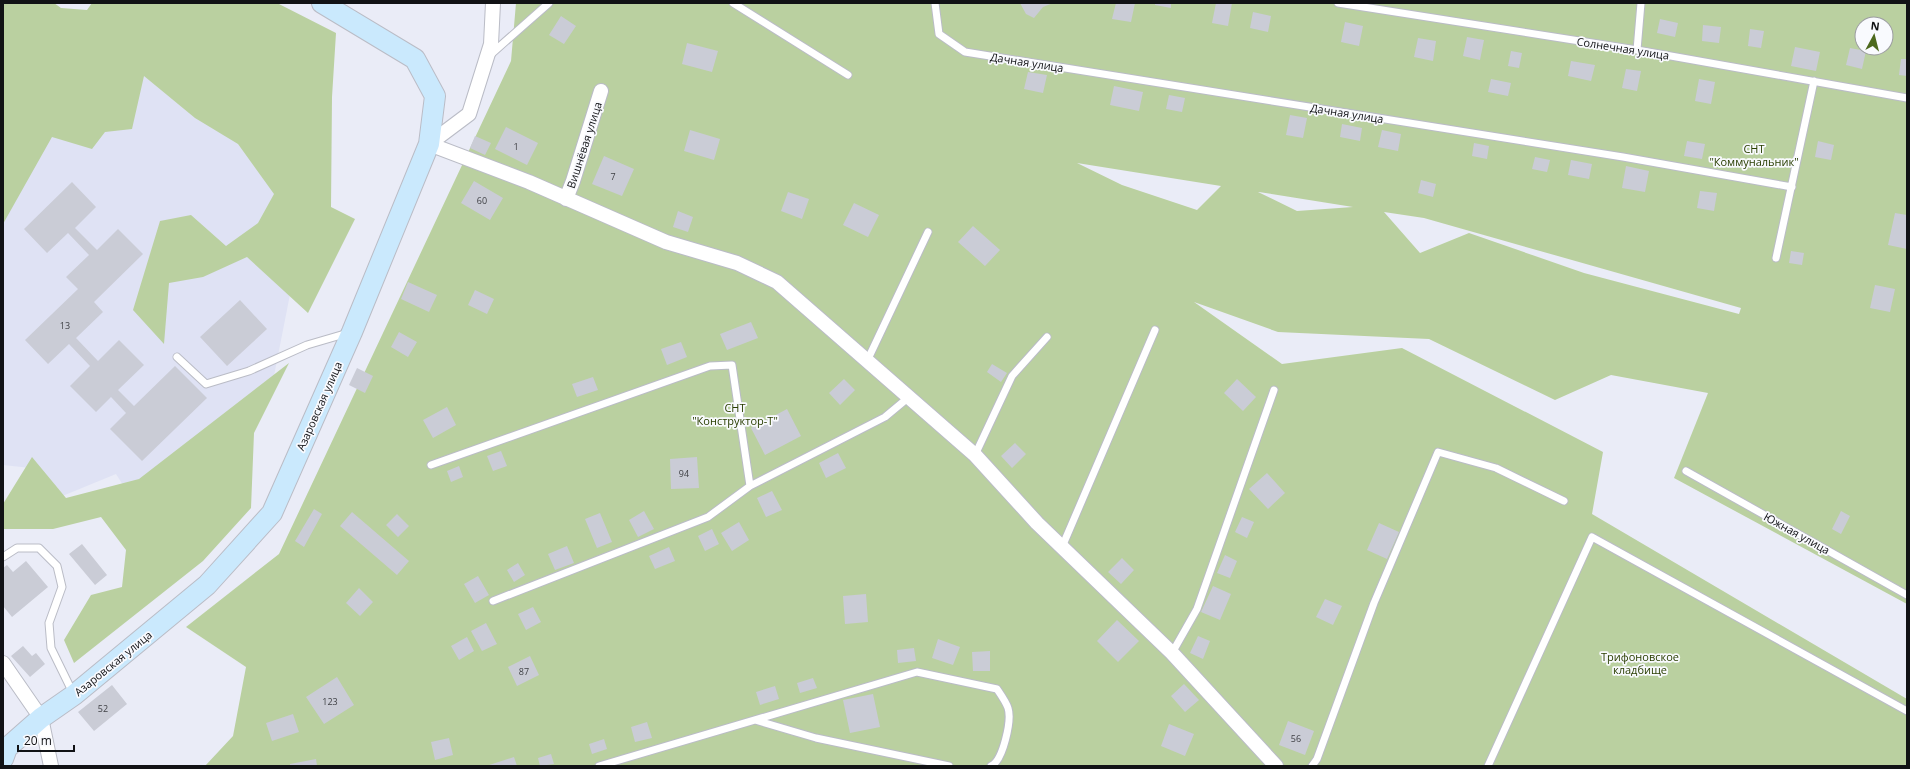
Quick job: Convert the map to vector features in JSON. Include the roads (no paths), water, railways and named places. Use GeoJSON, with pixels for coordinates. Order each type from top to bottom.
{"type":"FeatureCollection","features":[{"type":"Feature","properties":{"kind":"street","name":"Азаровская улица"},"geometry":{"type":"LineString","coordinates":[[3,759],[7,748],[41,718],[74,695],[207,585],[272,513],[352,332],[429,144],[435,96],[416,59],[322,3]]}},
{"type":"Feature","properties":{"kind":"street"},"geometry":{"type":"LineString","coordinates":[[429,144],[469,114],[491,44],[493,3]]}},
{"type":"Feature","properties":{"kind":"street","name":"Вишнёвая улица"},"geometry":{"type":"LineString","coordinates":[[566,199],[601,91]]}},
{"type":"Feature","properties":{"kind":"street"},"geometry":{"type":"LineString","coordinates":[[429,144],[529,182],[666,242],[737,263],[759,272],[777,282],[868,359],[975,456],[1062,547],[1172,653],[1276,766]]}},
{"type":"Feature","properties":{"kind":"street"},"geometry":{"type":"LineString","coordinates":[[3,663],[41,718],[51,766]]}},
{"type":"Feature","properties":{"kind":"lane"},"geometry":{"type":"LineString","coordinates":[[487,57],[549,3]]}},
{"type":"Feature","properties":{"kind":"lane"},"geometry":{"type":"LineString","coordinates":[[733,3],[848,75]]}},
{"type":"Feature","properties":{"kind":"lane","name":"Дачная улица"},"geometry":{"type":"LineString","coordinates":[[935,3],[939,34],[965,52],[1615,156],[1792,187]]}},
{"type":"Feature","properties":{"kind":"lane","name":"Солнечная улица"},"geometry":{"type":"LineString","coordinates":[[1338,3],[1637,50],[1907,98]]}},
{"type":"Feature","properties":{"kind":"lane"},"geometry":{"type":"LineString","coordinates":[[1637,50],[1641,3]]}},
{"type":"Feature","properties":{"kind":"lane"},"geometry":{"type":"LineString","coordinates":[[1776,258],[1814,81]]}},
{"type":"Feature","properties":{"kind":"lane"},"geometry":{"type":"LineString","coordinates":[[868,359],[928,232]]}},
{"type":"Feature","properties":{"kind":"lane"},"geometry":{"type":"LineString","coordinates":[[1062,547],[1155,330]]}},
{"type":"Feature","properties":{"kind":"lane"},"geometry":{"type":"LineString","coordinates":[[177,357],[206,384],[249,371],[307,345],[352,332]]}},
{"type":"Feature","properties":{"kind":"lane"},"geometry":{"type":"LineString","coordinates":[[975,456],[1012,376],[1047,337]]}},
{"type":"Feature","properties":{"kind":"lane"},"geometry":{"type":"LineString","coordinates":[[431,465],[710,366],[732,365],[750,486]]}},
{"type":"Feature","properties":{"kind":"lane"},"geometry":{"type":"LineString","coordinates":[[1172,653],[1197,609],[1274,390]]}},
{"type":"Feature","properties":{"kind":"lane"},"geometry":{"type":"LineString","coordinates":[[493,601],[708,517],[750,486],[886,417],[909,397]]}},
{"type":"Feature","properties":{"kind":"lane"},"geometry":{"type":"LineString","coordinates":[[1312,766],[1318,759],[1374,603],[1438,452],[1496,468],[1564,502]]}},
{"type":"Feature","properties":{"kind":"lane","name":"Южная улица"},"geometry":{"type":"LineString","coordinates":[[1686,471],[1907,595]]}},
{"type":"Feature","properties":{"kind":"lane"},"geometry":{"type":"LineString","coordinates":[[1488,766],[1592,537],[1907,711]]}},
{"type":"Feature","properties":{"kind":"lane"},"geometry":{"type":"LineString","coordinates":[[3,556],[17,548],[39,548],[58,566],[62,587],[49,623],[51,648],[74,695]]}},
{"type":"Feature","properties":{"kind":"lane"},"geometry":{"type":"LineString","coordinates":[[599,766],[917,672],[997,689],[1008,709],[1005,744],[995,764],[991,766]]}},
{"type":"Feature","properties":{"kind":"lane"},"geometry":{"type":"LineString","coordinates":[[755,720],[816,738],[949,766]]}},
{"type":"Feature","properties":{"kind":"park label","name":"СНТ \"Коммунальник\""},"geometry":{"type":"Point","coordinates":[1754,154]}},
{"type":"Feature","properties":{"kind":"park label","name":"СНТ \"Конструктор-Т\""},"geometry":{"type":"Point","coordinates":[735,413]}},
{"type":"Feature","properties":{"kind":"park label","name":"Трифоновское кладбище"},"geometry":{"type":"Point","coordinates":[1640,662]}}]}
